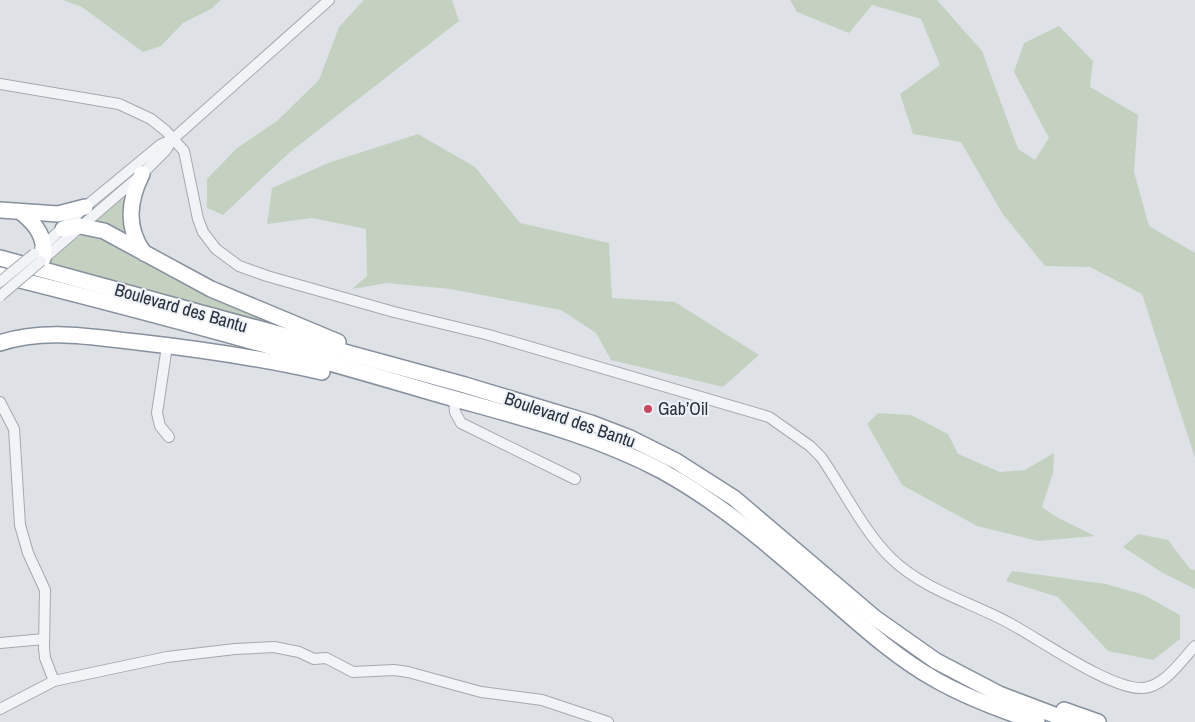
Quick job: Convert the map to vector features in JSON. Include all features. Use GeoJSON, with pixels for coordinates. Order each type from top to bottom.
{"type":"FeatureCollection","features":[{"type":"Feature","properties":{"kind":"highway"},"geometry":{"type":"LineString","coordinates":[[142,174],[131,201],[131,217],[136,239],[145,254]]}},
{"type":"Feature","properties":{"kind":"highway"},"geometry":{"type":"LineString","coordinates":[[0,210],[58,214],[85,207]]}},
{"type":"Feature","properties":{"kind":"highway"},"geometry":{"type":"LineString","coordinates":[[22,213],[41,235],[41,255]]}},
{"type":"Feature","properties":{"kind":"highway"},"geometry":{"type":"LineString","coordinates":[[63,229],[80,226],[104,231],[211,289],[268,315],[343,344],[465,385]]}},
{"type":"Feature","properties":{"kind":"highway","name":"Boulevard des Bantu"},"geometry":{"type":"LineString","coordinates":[[0,258],[465,385],[606,428],[652,449],[695,473],[764,522],[875,618],[944,666],[999,694],[1073,722]]}},
{"type":"Feature","properties":{"kind":"highway","name":"Boulevard des Bantu"},"geometry":{"type":"LineString","coordinates":[[0,275],[420,389],[557,428],[605,445],[660,470],[692,488],[758,537],[875,637],[935,680],[986,704],[1037,722]]}},
{"type":"Feature","properties":{"kind":"highway"},"geometry":{"type":"LineString","coordinates":[[0,343],[23,337],[63,334],[244,356],[388,385],[420,389]]}},
{"type":"Feature","properties":{"kind":"highway"},"geometry":{"type":"LineString","coordinates":[[944,666],[1098,722]]}},
{"type":"Feature","properties":{"kind":"highway"},"geometry":{"type":"LineString","coordinates":[[935,680],[975,702],[1020,722]]}},
{"type":"Feature","properties":{"kind":"street"},"geometry":{"type":"LineString","coordinates":[[0,282],[80,226],[142,174],[166,150],[173,139],[329,0]]}},
{"type":"Feature","properties":{"kind":"street"},"geometry":{"type":"LineString","coordinates":[[0,84],[119,104],[150,119],[184,151],[198,219],[203,232],[216,249],[239,266],[267,276],[394,312],[472,330],[769,417],[810,446],[821,457],[882,547],[902,567],[971,606],[1011,624],[1090,670],[1135,687],[1150,687],[1162,681],[1195,646]]}},
{"type":"Feature","properties":{"kind":"street"},"geometry":{"type":"LineString","coordinates":[[0,296],[85,207],[160,145],[173,139]]}},
{"type":"Feature","properties":{"kind":"street"},"geometry":{"type":"LineString","coordinates":[[166,346],[157,413],[160,426],[169,437]]}},
{"type":"Feature","properties":{"kind":"street"},"geometry":{"type":"LineString","coordinates":[[454,399],[455,412],[461,423],[575,479]]}},
{"type":"Feature","properties":{"kind":"street"},"geometry":{"type":"LineString","coordinates":[[0,402],[11,422],[16,440],[20,525],[28,553],[45,590],[45,658],[54,681]]}},
{"type":"Feature","properties":{"kind":"street"},"geometry":{"type":"LineString","coordinates":[[0,643],[44,639]]}},
{"type":"Feature","properties":{"kind":"street"},"geometry":{"type":"LineString","coordinates":[[0,709],[54,681],[167,657],[235,649],[274,647],[299,652],[314,659],[326,658],[353,672],[394,670],[408,672],[481,692],[542,700],[608,722]]}},
{"type":"Feature","properties":{"kind":"green space"},"geometry":{"type":"Polygon","coordinates":[[[63,0],[221,0],[211,9],[183,23],[161,46],[143,52],[82,7],[63,0]]]}},
{"type":"Feature","properties":{"kind":"green space"},"geometry":{"type":"Polygon","coordinates":[[[364,0],[452,0],[459,21],[290,152],[223,215],[207,208],[207,179],[237,148],[277,121],[319,80],[339,27],[364,0]]]}},
{"type":"Feature","properties":{"kind":"green space"},"geometry":{"type":"Polygon","coordinates":[[[790,0],[937,0],[982,51],[1018,149],[1035,160],[1049,138],[1014,72],[1024,43],[1059,26],[1093,61],[1090,87],[1138,115],[1134,172],[1149,226],[1195,253],[1195,458],[1142,294],[1090,267],[1045,266],[1002,213],[961,142],[913,134],[900,94],[940,65],[921,19],[872,5],[849,33],[797,12],[790,0]]]}},
{"type":"Feature","properties":{"kind":"green space"},"geometry":{"type":"Polygon","coordinates":[[[418,134],[475,167],[520,223],[609,243],[612,298],[675,302],[759,355],[723,387],[611,360],[596,333],[561,310],[450,289],[387,283],[352,289],[367,276],[366,229],[312,218],[267,224],[272,188],[328,163],[418,134]]]}},
{"type":"Feature","properties":{"kind":"green space"},"geometry":{"type":"Polygon","coordinates":[[[130,189],[134,244],[92,223],[130,189]]]}},
{"type":"Feature","properties":{"kind":"green space"},"geometry":{"type":"Polygon","coordinates":[[[94,233],[315,338],[49,262],[74,239],[94,233]]]}},
{"type":"Feature","properties":{"kind":"green space"},"geometry":{"type":"Polygon","coordinates":[[[878,413],[911,415],[948,434],[958,454],[1000,472],[1025,470],[1054,453],[1053,473],[1042,507],[1058,518],[1095,536],[1038,541],[977,526],[902,485],[867,424],[878,413]]]}},
{"type":"Feature","properties":{"kind":"green space"},"geometry":{"type":"Polygon","coordinates":[[[1138,534],[1168,540],[1190,569],[1195,570],[1195,589],[1163,573],[1123,547],[1138,534]]]}},
{"type":"Feature","properties":{"kind":"green space"},"geometry":{"type":"Polygon","coordinates":[[[1012,571],[1106,584],[1144,595],[1180,615],[1180,639],[1153,660],[1108,651],[1058,597],[1006,581],[1012,571]]]}},
{"type":"Feature","properties":{"kind":"place","name":"Gab’Oil"},"geometry":{"type":"Point","coordinates":[648,409]}}]}
